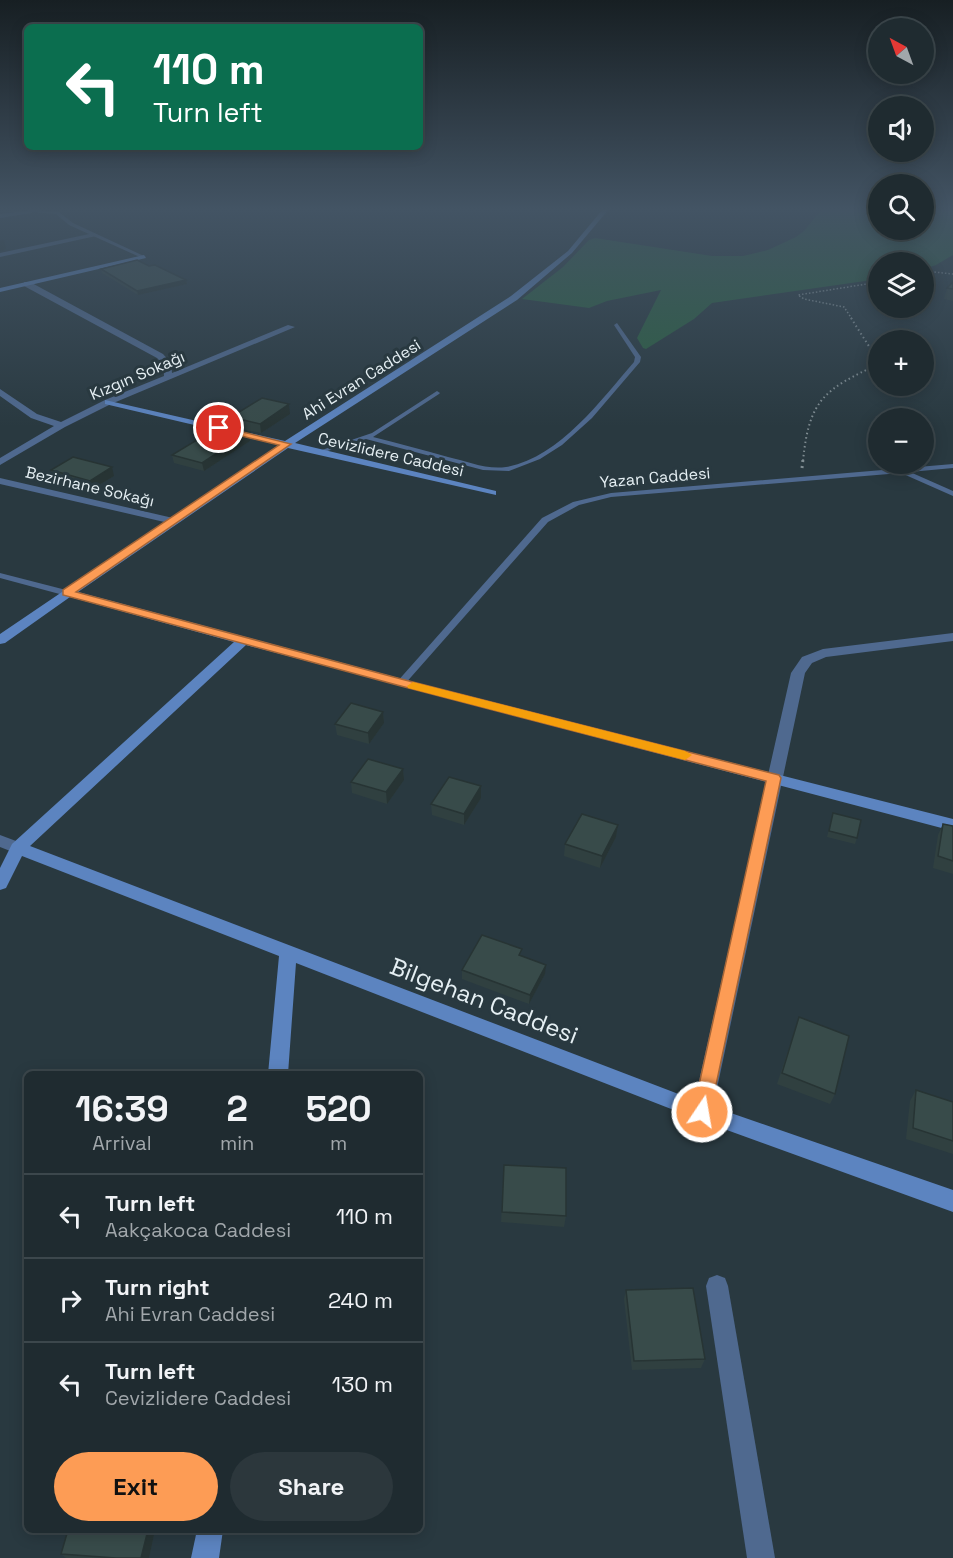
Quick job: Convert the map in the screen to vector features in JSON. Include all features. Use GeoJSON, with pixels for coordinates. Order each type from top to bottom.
{"type":"FeatureCollection","features":[{"type":"Feature","properties":{"kind":"street"},"geometry":{"type":"LineString","coordinates":[[0,290],[37,282]]}},
{"type":"Feature","properties":{"kind":"street","name":"Ahi Evran Caddesi"},"geometry":{"type":"LineString","coordinates":[[0,640],[286,444],[514,298],[534,282]]}},
{"type":"Feature","properties":{"kind":"street"},"geometry":{"type":"LineString","coordinates":[[27,284],[160,356],[167,363],[168,377]]}},
{"type":"Feature","properties":{"kind":"street","name":"Kızgın Sokağı"},"geometry":{"type":"LineString","coordinates":[[0,462],[62,425],[108,402],[291,327]]}},
{"type":"Feature","properties":{"kind":"street"},"geometry":{"type":"LineString","coordinates":[[0,392],[34,416],[62,425]]}},
{"type":"Feature","properties":{"kind":"street","name":"Cevizlidere Caddesi"},"geometry":{"type":"LineString","coordinates":[[108,402],[492,493]]}},
{"type":"Feature","properties":{"kind":"street","name":"Bezirhane Sokağı"},"geometry":{"type":"LineString","coordinates":[[0,481],[173,521]]}},
{"type":"Feature","properties":{"kind":"street"},"geometry":{"type":"LineString","coordinates":[[67,593],[401,683],[953,825]]}},
{"type":"Feature","properties":{"kind":"street"},"geometry":{"type":"LineString","coordinates":[[702,1112],[798,673],[807,660],[823,652],[953,637]]}},
{"type":"Feature","properties":{"kind":"street"},"geometry":{"type":"LineString","coordinates":[[0,884],[18,848],[244,640]]}},
{"type":"Feature","properties":{"kind":"street","name":"Bilgehan Caddesi"},"geometry":{"type":"LineString","coordinates":[[0,841],[702,1112],[953,1201]]}},
{"type":"Feature","properties":{"kind":"street"},"geometry":{"type":"LineString","coordinates":[[278,1071],[288,952]]}},
{"type":"Feature","properties":{"kind":"street"},"geometry":{"type":"LineString","coordinates":[[717,1286],[761,1558]]}},
{"type":"Feature","properties":{"kind":"street"},"geometry":{"type":"LineString","coordinates":[[205,1558],[209,1533]]}},
{"type":"Feature","properties":{"kind":"lane"},"geometry":{"type":"LineString","coordinates":[[366,437],[498,470],[538,458],[560,444],[590,417],[637,362],[638,357],[616,325]]}},
{"type":"Feature","properties":{"kind":"lane"},"geometry":{"type":"LineString","coordinates":[[319,452],[366,437],[437,393]]}},
{"type":"Feature","properties":{"kind":"lane","name":"Yazan Caddesi"},"geometry":{"type":"LineString","coordinates":[[934,468],[953,466]]}},
{"type":"Feature","properties":{"kind":"lane","name":"Yazan Caddesi"},"geometry":{"type":"LineString","coordinates":[[401,683],[545,520],[564,506],[590,498],[611,495],[868,474]]}},
{"type":"Feature","properties":{"kind":"lane"},"geometry":{"type":"LineString","coordinates":[[909,474],[953,494]]}},
{"type":"Feature","properties":{"kind":"lane"},"geometry":{"type":"LineString","coordinates":[[0,575],[67,593]]}},
{"type":"Feature","properties":{"kind":"path"},"geometry":{"type":"LineString","coordinates":[[868,283],[801,292],[798,296],[844,307],[868,342]]}},
{"type":"Feature","properties":{"kind":"path"},"geometry":{"type":"LineString","coordinates":[[801,480],[804,437],[813,408],[839,382],[868,368]]}},
{"type":"Feature","properties":{"kind":"green space"},"geometry":{"type":"Polygon","coordinates":[[[544,282],[860,282],[712,303],[694,319],[646,349],[637,338],[661,290],[607,301],[589,308],[522,299],[544,282]]]}},
{"type":"Feature","properties":{"kind":"building"},"geometry":{"type":"Polygon","coordinates":[[[122,282],[178,282],[137,291],[122,282]]]}},
{"type":"Feature","properties":{"kind":"building"},"geometry":{"type":"Polygon","coordinates":[[[262,398],[289,404],[260,424],[231,417],[262,398]]]}},
{"type":"Feature","properties":{"kind":"building"},"geometry":{"type":"Polygon","coordinates":[[[220,426],[249,432],[202,463],[172,455],[220,426]]]}},
{"type":"Feature","properties":{"kind":"building"},"geometry":{"type":"Polygon","coordinates":[[[73,457],[112,467],[90,481],[51,470],[73,457]]]}},
{"type":"Feature","properties":{"kind":"building"},"geometry":{"type":"Polygon","coordinates":[[[351,703],[383,712],[368,733],[335,724],[351,703]]]}},
{"type":"Feature","properties":{"kind":"building"},"geometry":{"type":"Polygon","coordinates":[[[368,759],[403,769],[386,792],[351,782],[368,759]]]}},
{"type":"Feature","properties":{"kind":"building"},"geometry":{"type":"Polygon","coordinates":[[[449,777],[481,786],[464,814],[431,804],[449,777]]]}},
{"type":"Feature","properties":{"kind":"building"},"geometry":{"type":"Polygon","coordinates":[[[833,813],[861,820],[857,838],[829,831],[833,813]]]}},
{"type":"Feature","properties":{"kind":"building"},"geometry":{"type":"Polygon","coordinates":[[[582,814],[618,825],[602,856],[565,844],[582,814]]]}},
{"type":"Feature","properties":{"kind":"building"},"geometry":{"type":"Polygon","coordinates":[[[943,824],[953,826],[953,861],[938,856],[943,824]]]}},
{"type":"Feature","properties":{"kind":"building"},"geometry":{"type":"Polygon","coordinates":[[[482,935],[522,949],[519,955],[546,965],[530,995],[462,970],[482,935]]]}},
{"type":"Feature","properties":{"kind":"building"},"geometry":{"type":"Polygon","coordinates":[[[799,1017],[849,1036],[835,1094],[782,1073],[799,1017]]]}},
{"type":"Feature","properties":{"kind":"building"},"geometry":{"type":"Polygon","coordinates":[[[916,1090],[953,1102],[953,1141],[913,1128],[916,1090]]]}},
{"type":"Feature","properties":{"kind":"building"},"geometry":{"type":"Polygon","coordinates":[[[504,1165],[566,1168],[566,1216],[502,1212],[504,1165]]]}},
{"type":"Feature","properties":{"kind":"building"},"geometry":{"type":"Polygon","coordinates":[[[693,1288],[705,1359],[634,1361],[626,1290],[693,1288]]]}},
{"type":"Feature","properties":{"kind":"building"},"geometry":{"type":"Polygon","coordinates":[[[67,1533],[147,1533],[141,1558],[61,1554],[67,1533]]]}},
{"type":"Feature","properties":{"kind":"slow traffic"},"geometry":{"type":"LineString","coordinates":[[413,686],[685,755]]}},
{"type":"Feature","properties":{"kind":"route"},"geometry":{"type":"LineString","coordinates":[[219,428],[286,444],[67,593],[401,683],[774,778],[702,1112]]}}]}
